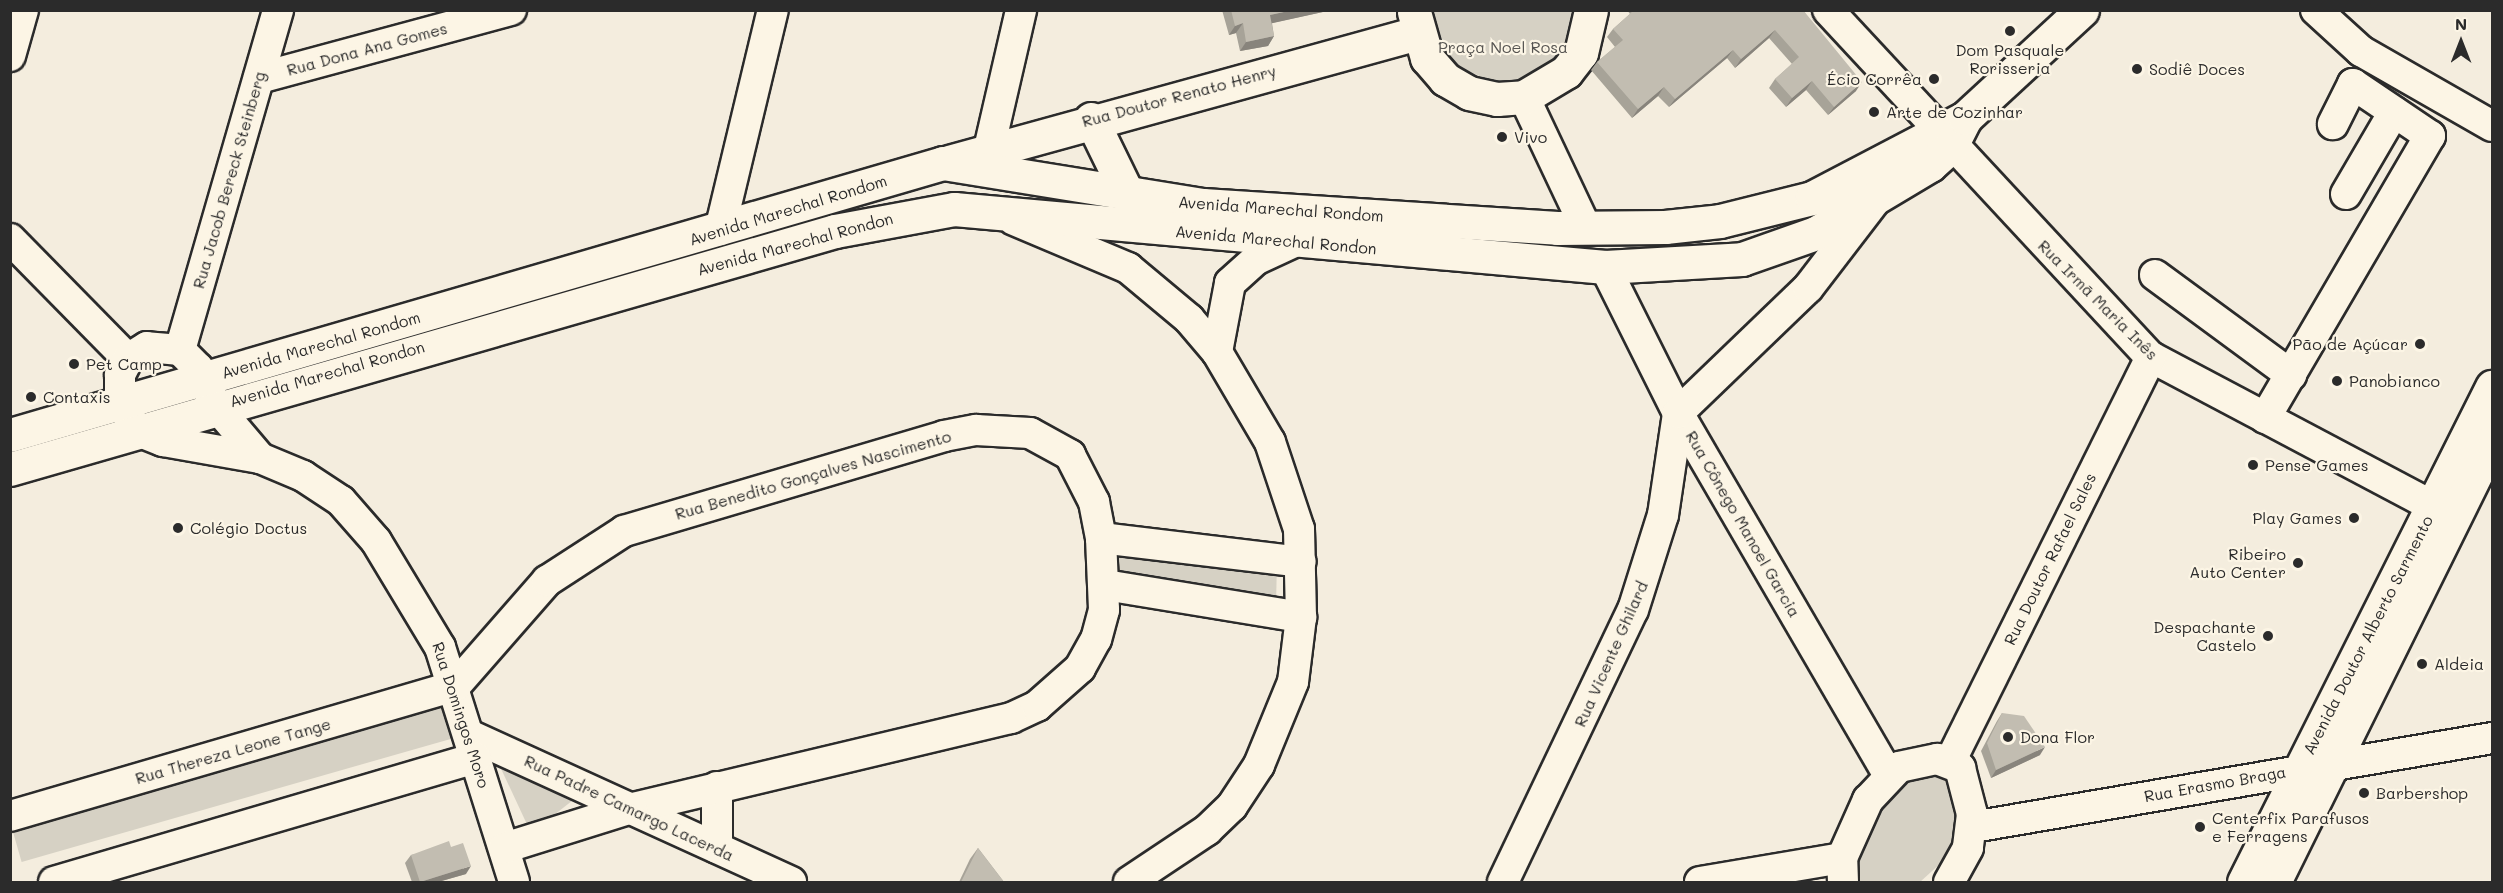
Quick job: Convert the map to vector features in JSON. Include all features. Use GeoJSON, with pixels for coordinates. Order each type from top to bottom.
{"type":"FeatureCollection","features":[{"type":"Feature","properties":{"kind":"main road"},"geometry":{"type":"LineString","coordinates":[[1415,22],[1427,58],[1445,79],[1469,93],[1497,99],[1524,97],[1566,72],[1581,53],[1591,10]]}},
{"type":"Feature","properties":{"kind":"main road"},"geometry":{"type":"LineString","coordinates":[[1951,131],[2082,10]]}},
{"type":"Feature","properties":{"kind":"main road","name":"Rua Doutor Renato Henry"},"geometry":{"type":"LineString","coordinates":[[943,163],[1415,22]]}},
{"type":"Feature","properties":{"kind":"main road"},"geometry":{"type":"LineString","coordinates":[[1091,119],[1129,197]]}},
{"type":"Feature","properties":{"kind":"main road","name":"Avenida Marechal Rondom"},"geometry":{"type":"LineString","coordinates":[[10,435],[199,376],[720,230],[943,163],[1129,197],[1586,228],[1665,227],[1775,209],[1848,183],[1951,131]]}},
{"type":"Feature","properties":{"kind":"main road","name":"Avenida Marechal Rondon"},"geometry":{"type":"LineString","coordinates":[[10,469],[138,431],[199,376],[913,214],[987,210],[1294,242],[1605,267],[1742,259],[1816,233],[1874,202],[1951,131]]}},
{"type":"Feature","properties":{"kind":"main road","name":"Avenida Doutor Alberto Sarmento"},"geometry":{"type":"LineString","coordinates":[[2244,882],[2493,387]]}},
{"type":"Feature","properties":{"kind":"main road","name":"Avenida Doutor Alberto Sarmento"},"geometry":{"type":"LineString","coordinates":[[2280,880],[2333,762],[2493,441]]}},
{"type":"Feature","properties":{"kind":"street"},"geometry":{"type":"LineString","coordinates":[[10,56],[23,10]]}},
{"type":"Feature","properties":{"kind":"street","name":"Rua Jacob Bereck Steinberg"},"geometry":{"type":"LineString","coordinates":[[199,376],[259,78],[278,10]]}},
{"type":"Feature","properties":{"kind":"street","name":"Rua Dona Ana Gomes"},"geometry":{"type":"LineString","coordinates":[[259,78],[511,10]]}},
{"type":"Feature","properties":{"kind":"street"},"geometry":{"type":"LineString","coordinates":[[720,230],[773,10]]}},
{"type":"Feature","properties":{"kind":"street"},"geometry":{"type":"LineString","coordinates":[[989,149],[1021,10]]}},
{"type":"Feature","properties":{"kind":"street","name":"Rua Irmã Maria Inês"},"geometry":{"type":"LineString","coordinates":[[1828,10],[1951,131],[2151,357],[2433,506]]}},
{"type":"Feature","properties":{"kind":"street"},"geometry":{"type":"LineString","coordinates":[[2316,10],[2361,51],[2493,126]]}},
{"type":"Feature","properties":{"kind":"street"},"geometry":{"type":"LineString","coordinates":[[2265,418],[2430,136],[2353,84],[2333,124]]}},
{"type":"Feature","properties":{"kind":"street"},"geometry":{"type":"LineString","coordinates":[[1524,97],[1586,228]]}},
{"type":"Feature","properties":{"kind":"street"},"geometry":{"type":"LineString","coordinates":[[2346,194],[2394,112]]}},
{"type":"Feature","properties":{"kind":"street"},"geometry":{"type":"LineString","coordinates":[[1678,413],[1808,288],[1874,202]]}},
{"type":"Feature","properties":{"kind":"street"},"geometry":{"type":"LineString","coordinates":[[987,210],[1128,268],[1158,289],[1216,352],[1270,442],[1287,483],[1301,562],[1301,617],[1293,682],[1248,781],[1207,830],[1129,882]]}},
{"type":"Feature","properties":{"kind":"street"},"geometry":{"type":"LineString","coordinates":[[10,239],[128,359]]}},
{"type":"Feature","properties":{"kind":"street"},"geometry":{"type":"LineString","coordinates":[[1216,352],[1230,284],[1257,259],[1294,242]]}},
{"type":"Feature","properties":{"kind":"street","name":"Rua Cônego Manoel Garcia"},"geometry":{"type":"LineString","coordinates":[[1605,267],[1678,413],[1889,776]]}},
{"type":"Feature","properties":{"kind":"street"},"geometry":{"type":"LineString","coordinates":[[2155,275],[2290,375]]}},
{"type":"Feature","properties":{"kind":"street"},"geometry":{"type":"LineString","coordinates":[[138,431],[120,402],[120,375],[128,359],[147,347],[199,376],[260,458]]}},
{"type":"Feature","properties":{"kind":"street","name":"Rua Doutor Rafael Sales"},"geometry":{"type":"LineString","coordinates":[[1950,762],[2151,357]]}},
{"type":"Feature","properties":{"kind":"street","name":"Rua Vicente Ghilard"},"geometry":{"type":"LineString","coordinates":[[1503,882],[1633,610],[1663,515],[1678,413]]}},
{"type":"Feature","properties":{"kind":"street","name":"Rua Benedito Gonçalves Nascimento"},"geometry":{"type":"LineString","coordinates":[[455,686],[547,581],[624,531],[944,436],[1003,430],[1052,443],[1070,455],[1084,478],[1101,538],[1105,585],[1096,639],[1062,688],[1037,706],[1011,718],[632,807],[504,848]]}},
{"type":"Feature","properties":{"kind":"street","name":"Rua Domingos Moro"},"geometry":{"type":"LineString","coordinates":[[138,431],[163,441],[260,458],[322,487],[358,519],[428,619],[455,686],[514,882]]}},
{"type":"Feature","properties":{"kind":"street"},"geometry":{"type":"LineString","coordinates":[[1101,538],[1301,562]]}},
{"type":"Feature","properties":{"kind":"street"},"geometry":{"type":"LineString","coordinates":[[1105,585],[1301,617]]}},
{"type":"Feature","properties":{"kind":"street","name":"Rua Thereza Leone Tange"},"geometry":{"type":"LineString","coordinates":[[10,816],[455,686]]}},
{"type":"Feature","properties":{"kind":"street","name":"Rua Erasmo Braga"},"geometry":{"type":"LineString","coordinates":[[1973,827],[2333,762],[2493,738]]}},
{"type":"Feature","properties":{"kind":"street"},"geometry":{"type":"LineString","coordinates":[[54,882],[135,870],[473,747]]}},
{"type":"Feature","properties":{"kind":"street","name":"Rua Padre Camargo Lacerda"},"geometry":{"type":"LineString","coordinates":[[473,747],[632,807],[789,882]]}},
{"type":"Feature","properties":{"kind":"street"},"geometry":{"type":"LineString","coordinates":[[1700,882],[1842,870],[1855,821],[1889,776],[1919,760],[1950,762],[1966,779],[1973,827],[1949,882]]}},
{"type":"Feature","properties":{"kind":"street"},"geometry":{"type":"LineString","coordinates":[[717,787],[717,848]]}},
{"type":"Feature","properties":{"kind":"green space","name":"Praça Noel Rosa"},"geometry":{"type":"Polygon","coordinates":[[[1432,11],[1574,11],[1568,42],[1556,61],[1517,82],[1494,83],[1454,64],[1440,47],[1432,11]]]}},
{"type":"Feature","properties":{"kind":"green space"},"geometry":{"type":"Polygon","coordinates":[[[1118,541],[1277,561],[1276,605],[1116,580],[1118,541]]]}},
{"type":"Feature","properties":{"kind":"green space"},"geometry":{"type":"Polygon","coordinates":[[[440,692],[453,738],[22,862],[10,815],[440,692]]]}},
{"type":"Feature","properties":{"kind":"green space"},"geometry":{"type":"Polygon","coordinates":[[[497,760],[577,797],[531,833],[497,760]]]}},
{"type":"Feature","properties":{"kind":"green space"},"geometry":{"type":"Polygon","coordinates":[[[1915,773],[1936,774],[1950,785],[1957,804],[1957,831],[1942,862],[1920,882],[1858,882],[1852,875],[1871,808],[1915,773]]]}},
{"type":"Feature","properties":{"kind":"building"},"geometry":{"type":"Polygon","coordinates":[[[1231,10],[1293,10],[1270,15],[1274,36],[1246,42],[1243,23],[1235,26],[1231,10]]]}},
{"type":"Feature","properties":{"kind":"building"},"geometry":{"type":"Polygon","coordinates":[[[1634,10],[1803,10],[1862,82],[1834,107],[1812,81],[1792,98],[1775,79],[1799,57],[1775,30],[1741,59],[1733,50],[1675,99],[1664,87],[1638,109],[1597,62],[1623,40],[1613,29],[1634,10]]]}},
{"type":"Feature","properties":{"kind":"building","name":"Dona Flor"},"geometry":{"type":"Polygon","coordinates":[[[2002,713],[2024,716],[2045,747],[1996,770],[1987,743],[2002,713]]]}},
{"type":"Feature","properties":{"kind":"building"},"geometry":{"type":"Polygon","coordinates":[[[449,841],[451,847],[463,843],[471,866],[420,882],[411,855],[449,841]]]}},
{"type":"Feature","properties":{"kind":"building"},"geometry":{"type":"Polygon","coordinates":[[[978,848],[1004,882],[961,882],[978,848]]]}},
{"type":"Feature","properties":{"kind":"place","name":"Dom Pasquale Rorisseria"},"geometry":{"type":"Point","coordinates":[2010,31]}},
{"type":"Feature","properties":{"kind":"place","name":"Sodiê Doces"},"geometry":{"type":"Point","coordinates":[2137,69]}},
{"type":"Feature","properties":{"kind":"place","name":"Écio Corrêa"},"geometry":{"type":"Point","coordinates":[1934,79]}},
{"type":"Feature","properties":{"kind":"place","name":"Arte de Cozinhar"},"geometry":{"type":"Point","coordinates":[1874,112]}},
{"type":"Feature","properties":{"kind":"place","name":"Vivo"},"geometry":{"type":"Point","coordinates":[1502,137]}},
{"type":"Feature","properties":{"kind":"place","name":"Pão de Açúcar"},"geometry":{"type":"Point","coordinates":[2420,344]}},
{"type":"Feature","properties":{"kind":"place","name":"Pet Camp"},"geometry":{"type":"Point","coordinates":[74,364]}},
{"type":"Feature","properties":{"kind":"place","name":"Panobianco"},"geometry":{"type":"Point","coordinates":[2337,381]}},
{"type":"Feature","properties":{"kind":"place","name":"Contaxis"},"geometry":{"type":"Point","coordinates":[31,397]}},
{"type":"Feature","properties":{"kind":"place","name":"Pense Games"},"geometry":{"type":"Point","coordinates":[2253,465]}},
{"type":"Feature","properties":{"kind":"place","name":"Play Games"},"geometry":{"type":"Point","coordinates":[2354,518]}},
{"type":"Feature","properties":{"kind":"place","name":"Colégio Doctus"},"geometry":{"type":"Point","coordinates":[178,528]}},
{"type":"Feature","properties":{"kind":"place","name":"Ribeiro Auto Center"},"geometry":{"type":"Point","coordinates":[2298,563]}},
{"type":"Feature","properties":{"kind":"place","name":"Despachante Castelo"},"geometry":{"type":"Point","coordinates":[2268,636]}},
{"type":"Feature","properties":{"kind":"place","name":"Aldeia"},"geometry":{"type":"Point","coordinates":[2422,664]}},
{"type":"Feature","properties":{"kind":"place","name":"Dona Flor"},"geometry":{"type":"Point","coordinates":[2008,737]}},
{"type":"Feature","properties":{"kind":"place","name":"Barbershop"},"geometry":{"type":"Point","coordinates":[2364,793]}},
{"type":"Feature","properties":{"kind":"place","name":"Centerfix Parafusos e Ferragens"},"geometry":{"type":"Point","coordinates":[2200,827]}}]}
